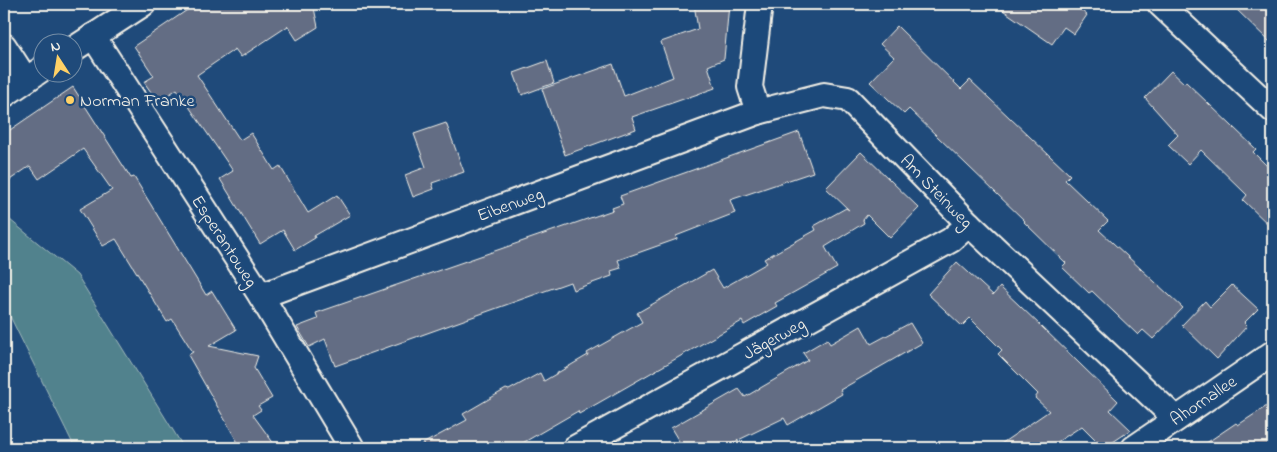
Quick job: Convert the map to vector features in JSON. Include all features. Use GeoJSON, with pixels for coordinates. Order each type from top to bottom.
{"type":"FeatureCollection","features":[{"type":"Feature","properties":{"kind":"street"},"geometry":{"type":"LineString","coordinates":[[82,43],[143,4]]}},
{"type":"Feature","properties":{"kind":"street"},"geometry":{"type":"LineString","coordinates":[[758,112],[750,87],[760,4]]}},
{"type":"Feature","properties":{"kind":"street"},"geometry":{"type":"LineString","coordinates":[[1160,4],[1273,110]]}},
{"type":"Feature","properties":{"kind":"street","name":"Esperantoweg"},"geometry":{"type":"LineString","coordinates":[[93,36],[261,296],[352,448]]}},
{"type":"Feature","properties":{"kind":"street"},"geometry":{"type":"LineString","coordinates":[[4,46],[32,72]]}},
{"type":"Feature","properties":{"kind":"street"},"geometry":{"type":"LineString","coordinates":[[4,95],[32,75]]}},
{"type":"Feature","properties":{"kind":"street","name":"Am Steinweg"},"geometry":{"type":"LineString","coordinates":[[758,112],[824,95],[848,99],[969,224],[1176,419]]}},
{"type":"Feature","properties":{"kind":"street","name":"Eibenweg"},"geometry":{"type":"LineString","coordinates":[[261,296],[758,112]]}},
{"type":"Feature","properties":{"kind":"street","name":"Jägerweg"},"geometry":{"type":"LineString","coordinates":[[575,448],[952,240],[969,224]]}},
{"type":"Feature","properties":{"kind":"street","name":"Ahornallee"},"geometry":{"type":"LineString","coordinates":[[1134,448],[1273,354]]}},
{"type":"Feature","properties":{"kind":"green space"},"geometry":{"type":"Polygon","coordinates":[[[4,215],[77,275],[184,448],[75,448],[4,304],[4,215]]]}},
{"type":"Feature","properties":{"kind":"building"},"geometry":{"type":"Polygon","coordinates":[[[196,4],[321,4],[314,8],[318,27],[297,40],[288,26],[241,57],[235,49],[197,75],[240,140],[251,133],[274,170],[280,166],[308,213],[337,195],[350,215],[314,236],[315,238],[295,250],[283,230],[260,244],[220,179],[233,171],[177,89],[158,102],[144,82],[154,76],[134,46],[196,4]]]}},
{"type":"Feature","properties":{"kind":"building"},"geometry":{"type":"Polygon","coordinates":[[[694,4],[729,4],[724,59],[708,66],[715,88],[632,117],[636,129],[565,155],[542,89],[613,64],[624,96],[673,77],[661,42],[698,29],[694,4]]]}},
{"type":"Feature","properties":{"kind":"building"},"geometry":{"type":"Polygon","coordinates":[[[994,4],[1080,4],[1078,8],[1087,15],[1074,34],[1064,27],[1052,44],[994,4]]]}},
{"type":"Feature","properties":{"kind":"building"},"geometry":{"type":"Polygon","coordinates":[[[1231,4],[1273,4],[1273,45],[1231,4]]]}},
{"type":"Feature","properties":{"kind":"building"},"geometry":{"type":"Polygon","coordinates":[[[897,26],[961,89],[970,80],[1070,175],[1065,180],[1108,221],[1099,230],[1183,308],[1153,339],[1143,330],[1138,335],[1092,291],[1089,293],[1062,267],[1066,263],[1025,221],[909,109],[904,114],[870,82],[894,57],[880,44],[897,26]]]}},
{"type":"Feature","properties":{"kind":"building"},"geometry":{"type":"Polygon","coordinates":[[[547,61],[554,83],[522,95],[514,73],[547,61]]]}},
{"type":"Feature","properties":{"kind":"building"},"geometry":{"type":"Polygon","coordinates":[[[1171,71],[1184,83],[1186,82],[1256,149],[1253,152],[1273,172],[1273,229],[1243,200],[1247,195],[1201,150],[1188,164],[1168,145],[1178,135],[1145,98],[1171,71]]]}},
{"type":"Feature","properties":{"kind":"building"},"geometry":{"type":"Polygon","coordinates":[[[73,87],[131,178],[134,177],[206,295],[212,291],[236,330],[209,346],[258,356],[254,368],[272,398],[258,406],[261,410],[253,415],[277,448],[241,448],[188,355],[193,352],[172,319],[167,322],[116,239],[103,246],[80,209],[112,190],[83,149],[39,179],[30,166],[4,184],[4,134],[73,87]]]}},
{"type":"Feature","properties":{"kind":"building"},"geometry":{"type":"Polygon","coordinates":[[[446,123],[464,172],[432,183],[434,189],[413,197],[405,175],[426,167],[414,134],[446,123]]]}},
{"type":"Feature","properties":{"kind":"building"},"geometry":{"type":"Polygon","coordinates":[[[799,132],[813,172],[730,200],[735,213],[676,236],[677,239],[618,260],[621,268],[611,271],[612,276],[573,290],[570,282],[335,366],[325,339],[309,347],[297,327],[318,319],[316,313],[613,210],[612,208],[623,204],[620,196],[799,132]]]}},
{"type":"Feature","properties":{"kind":"building"},"geometry":{"type":"Polygon","coordinates":[[[861,152],[919,208],[890,238],[867,215],[863,220],[864,223],[825,247],[837,268],[775,303],[777,306],[744,325],[742,321],[579,414],[578,411],[514,448],[415,448],[467,420],[463,414],[506,389],[509,390],[540,373],[544,381],[588,355],[587,353],[642,322],[637,313],[712,270],[723,288],[767,263],[764,259],[816,230],[814,226],[846,208],[849,210],[826,188],[861,152]]]}},
{"type":"Feature","properties":{"kind":"building"},"geometry":{"type":"Polygon","coordinates":[[[957,262],[993,295],[1000,287],[1041,326],[1118,401],[1110,410],[1131,430],[1104,448],[1082,426],[1048,448],[995,448],[1049,411],[1035,398],[1038,394],[998,354],[1002,350],[970,318],[962,326],[928,294],[957,262]]]}},
{"type":"Feature","properties":{"kind":"building"},"geometry":{"type":"Polygon","coordinates":[[[1232,285],[1258,309],[1244,323],[1247,326],[1217,359],[1182,325],[1205,301],[1210,307],[1232,285]]]}},
{"type":"Feature","properties":{"kind":"building"},"geometry":{"type":"Polygon","coordinates":[[[910,323],[922,343],[840,390],[842,394],[788,425],[784,418],[722,448],[683,448],[671,428],[739,389],[745,397],[808,360],[803,353],[827,339],[830,344],[861,326],[871,344],[910,323]]]}},
{"type":"Feature","properties":{"kind":"building"},"geometry":{"type":"Polygon","coordinates":[[[1273,402],[1273,448],[1199,448],[1236,423],[1238,425],[1273,402]]]}},
{"type":"Feature","properties":{"kind":"place","name":"Norman Franke"},"geometry":{"type":"Point","coordinates":[70,100]}}]}
